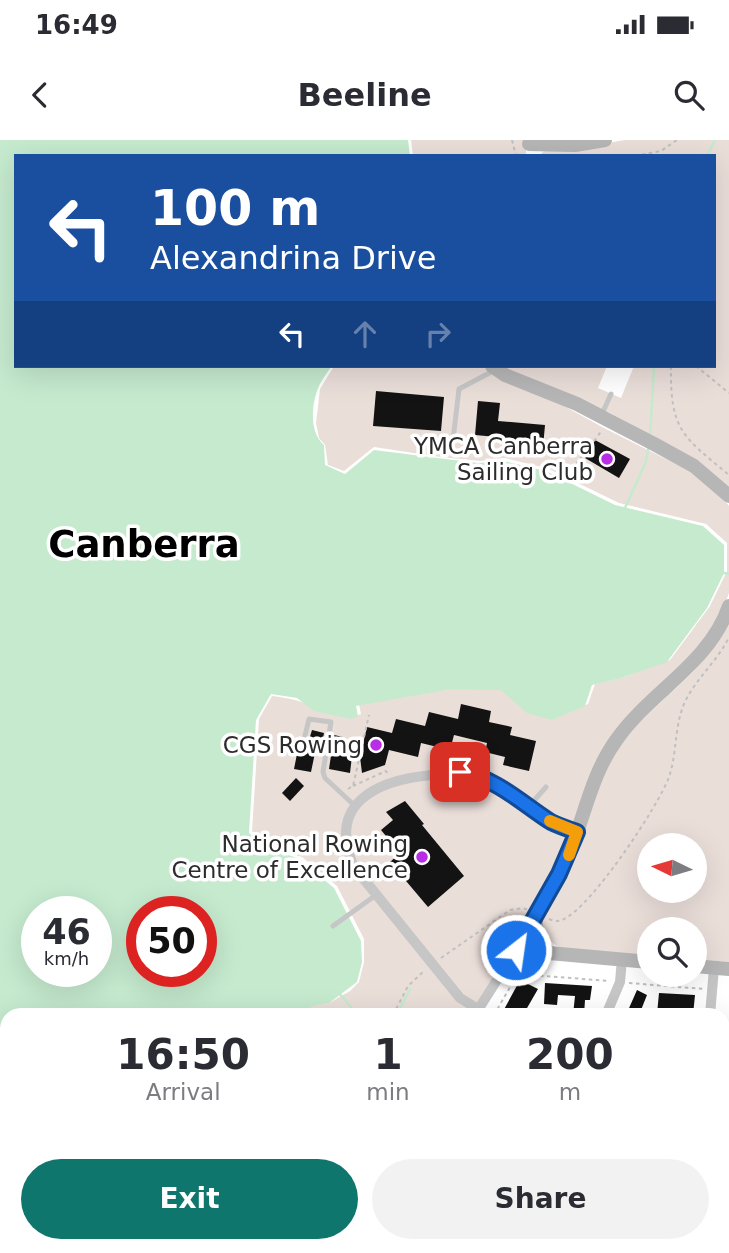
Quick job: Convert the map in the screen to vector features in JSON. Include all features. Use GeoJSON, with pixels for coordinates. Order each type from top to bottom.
{"type":"FeatureCollection","features":[{"type":"Feature","properties":{"kind":"main road"},"geometry":{"type":"LineString","coordinates":[[529,147],[575,145],[605,140]]}},
{"type":"Feature","properties":{"kind":"main road"},"geometry":{"type":"LineString","coordinates":[[493,368],[650,441],[694,466],[729,496]]}},
{"type":"Feature","properties":{"kind":"main road"},"geometry":{"type":"LineString","coordinates":[[637,961],[523,950],[535,918],[569,853],[600,766],[637,715],[691,666],[711,641],[729,606]]}},
{"type":"Feature","properties":{"kind":"main road"},"geometry":{"type":"LineString","coordinates":[[535,918],[538,939],[548,953]]}},
{"type":"Feature","properties":{"kind":"street"},"geometry":{"type":"LineString","coordinates":[[471,1008],[460,998],[352,862],[346,849],[346,831],[354,805],[371,791],[388,783],[409,777],[460,772],[489,780],[553,823],[577,832]]}},
{"type":"Feature","properties":{"kind":"street"},"geometry":{"type":"LineString","coordinates":[[479,1008],[523,950]]}},
{"type":"Feature","properties":{"kind":"street"},"geometry":{"type":"LineString","coordinates":[[609,1008],[620,982],[622,959]]}},
{"type":"Feature","properties":{"kind":"street"},"geometry":{"type":"LineString","coordinates":[[712,1008],[722,968]]}},
{"type":"Feature","properties":{"kind":"street"},"geometry":{"type":"LineString","coordinates":[[61,1253],[145,1253]]}},
{"type":"Feature","properties":{"kind":"lane"},"geometry":{"type":"LineString","coordinates":[[453,449],[459,389],[493,368]]}},
{"type":"Feature","properties":{"kind":"lane"},"geometry":{"type":"LineString","coordinates":[[601,416],[611,394]]}},
{"type":"Feature","properties":{"kind":"lane"},"geometry":{"type":"LineString","coordinates":[[303,744],[309,719],[331,722],[323,772],[325,778],[354,805]]}},
{"type":"Feature","properties":{"kind":"lane"},"geometry":{"type":"LineString","coordinates":[[529,806],[546,787]]}},
{"type":"Feature","properties":{"kind":"lane"},"geometry":{"type":"LineString","coordinates":[[333,926],[376,895]]}},
{"type":"Feature","properties":{"kind":"path"},"geometry":{"type":"LineString","coordinates":[[644,154],[661,150],[677,140]]}},
{"type":"Feature","properties":{"kind":"path"},"geometry":{"type":"LineString","coordinates":[[671,368],[671,402],[676,423],[688,441],[729,475]]}},
{"type":"Feature","properties":{"kind":"path"},"geometry":{"type":"LineString","coordinates":[[698,368],[729,393]]}},
{"type":"Feature","properties":{"kind":"path"},"geometry":{"type":"LineString","coordinates":[[564,481],[600,431],[610,430]]}},
{"type":"Feature","properties":{"kind":"path"},"geometry":{"type":"LineString","coordinates":[[553,445],[582,455]]}},
{"type":"Feature","properties":{"kind":"path"},"geometry":{"type":"LineString","coordinates":[[353,783],[369,715]]}},
{"type":"Feature","properties":{"kind":"path"},"geometry":{"type":"LineString","coordinates":[[312,872],[317,867],[332,867],[352,862]]}},
{"type":"Feature","properties":{"kind":"path"},"geometry":{"type":"LineString","coordinates":[[498,1008],[523,950]]}},
{"type":"Feature","properties":{"kind":"shaded area"},"geometry":{"type":"Polygon","coordinates":[[[0,140],[408,140],[410,154],[14,154],[14,368],[331,368],[315,398],[314,427],[324,445],[325,465],[345,474],[374,450],[478,463],[504,461],[546,471],[615,505],[703,526],[724,545],[724,573],[707,608],[667,662],[592,685],[585,706],[552,720],[527,713],[501,690],[451,689],[356,706],[358,716],[351,719],[314,711],[297,698],[271,694],[256,720],[249,833],[265,848],[298,858],[334,888],[361,941],[362,962],[357,982],[329,1003],[310,1008],[0,1008],[0,140]]]}},
{"type":"Feature","properties":{"kind":"shaded area"},"geometry":{"type":"Polygon","coordinates":[[[411,140],[526,140],[526,154],[413,154],[411,140]]]}},
{"type":"Feature","properties":{"kind":"shaded area"},"geometry":{"type":"Polygon","coordinates":[[[625,140],[729,140],[729,489],[636,427],[610,413],[504,368],[606,368],[598,388],[621,398],[633,368],[716,368],[716,154],[541,154],[544,151],[625,140]]]}},
{"type":"Feature","properties":{"kind":"shaded area"},"geometry":{"type":"Polygon","coordinates":[[[333,368],[495,368],[690,471],[715,489],[729,506],[729,593],[723,609],[707,638],[633,712],[567,848],[512,947],[473,1008],[310,1008],[312,1005],[329,1003],[350,991],[359,982],[364,962],[364,939],[337,886],[302,857],[268,847],[252,831],[259,719],[272,696],[295,700],[337,715],[353,716],[361,714],[359,704],[453,686],[502,687],[556,718],[588,704],[595,684],[624,677],[670,660],[710,606],[727,571],[727,543],[706,524],[619,503],[549,469],[505,458],[481,461],[374,447],[344,471],[328,465],[325,445],[319,438],[316,423],[320,389],[333,368]]]}},
{"type":"Feature","properties":{"kind":"shaded area"},"geometry":{"type":"Polygon","coordinates":[[[729,621],[729,962],[707,960],[707,917],[637,917],[637,955],[561,948],[547,937],[541,920],[608,763],[625,736],[693,672],[711,651],[729,621]]]}},
{"type":"Feature","properties":{"kind":"building"},"geometry":{"type":"Polygon","coordinates":[[[376,391],[444,397],[441,431],[373,426],[376,391]]]}},
{"type":"Feature","properties":{"kind":"building"},"geometry":{"type":"Polygon","coordinates":[[[478,401],[500,403],[498,421],[545,425],[543,447],[508,444],[508,438],[475,435],[478,401]]]}},
{"type":"Feature","properties":{"kind":"building","name":"YMCA Canberra Sailing Club"},"geometry":{"type":"Polygon","coordinates":[[[595,440],[630,459],[619,478],[585,458],[595,440]]]}},
{"type":"Feature","properties":{"kind":"building"},"geometry":{"type":"Polygon","coordinates":[[[461,704],[491,711],[489,722],[512,727],[510,735],[536,741],[529,771],[503,765],[505,757],[485,752],[487,743],[454,735],[450,750],[421,743],[418,757],[389,750],[385,765],[362,773],[360,757],[367,727],[392,733],[396,719],[425,726],[429,712],[458,719],[461,704]]]}},
{"type":"Feature","properties":{"kind":"building"},"geometry":{"type":"Polygon","coordinates":[[[312,730],[324,733],[321,749],[316,748],[311,772],[294,769],[298,749],[306,750],[312,730]]]}},
{"type":"Feature","properties":{"kind":"building"},"geometry":{"type":"Polygon","coordinates":[[[334,735],[343,737],[340,754],[352,756],[350,773],[329,769],[334,735]]]}},
{"type":"Feature","properties":{"kind":"building"},"geometry":{"type":"Polygon","coordinates":[[[296,778],[304,786],[290,801],[282,793],[296,778]]]}},
{"type":"Feature","properties":{"kind":"building","name":"National Rowing Centre of Excellence"},"geometry":{"type":"Polygon","coordinates":[[[405,801],[464,876],[428,907],[390,862],[400,853],[381,830],[393,820],[386,812],[405,801]]]}},
{"type":"Feature","properties":{"kind":"building"},"geometry":{"type":"Polygon","coordinates":[[[520,980],[538,989],[527,1008],[505,1008],[520,980]]]}},
{"type":"Feature","properties":{"kind":"building"},"geometry":{"type":"Polygon","coordinates":[[[545,983],[592,986],[590,1000],[585,1000],[584,1008],[574,1008],[575,996],[558,995],[557,1005],[544,1004],[545,983]]]}},
{"type":"Feature","properties":{"kind":"building"},"geometry":{"type":"Polygon","coordinates":[[[637,990],[647,995],[642,1008],[629,1008],[637,990]]]}},
{"type":"Feature","properties":{"kind":"building"},"geometry":{"type":"Polygon","coordinates":[[[659,993],[695,995],[694,1008],[658,1008],[659,993]]]}},
{"type":"Feature","properties":{"kind":"waterway"},"geometry":{"type":"LineString","coordinates":[[708,154],[715,140]]}},
{"type":"Feature","properties":{"kind":"waterway"},"geometry":{"type":"LineString","coordinates":[[650,436],[654,368]]}},
{"type":"Feature","properties":{"kind":"waterway"},"geometry":{"type":"LineString","coordinates":[[625,508],[645,464],[649,446]]}},
{"type":"Feature","properties":{"kind":"waterway"},"geometry":{"type":"LineString","coordinates":[[724,573],[729,574]]}},
{"type":"Feature","properties":{"kind":"waterway"},"geometry":{"type":"LineString","coordinates":[[400,1008],[410,989]]}},
{"type":"Feature","properties":{"kind":"waterway"},"geometry":{"type":"LineString","coordinates":[[338,992],[352,1008]]}},
{"type":"Feature","properties":{"kind":"slow traffic"},"geometry":{"type":"LineString","coordinates":[[550,821],[577,832],[569,855]]}},
{"type":"Feature","properties":{"kind":"place","name":"YMCA Canberra Sailing Club"},"geometry":{"type":"Point","coordinates":[607,459]}},
{"type":"Feature","properties":{"kind":"place","name":"CGS Rowing"},"geometry":{"type":"Point","coordinates":[376,745]}},
{"type":"Feature","properties":{"kind":"place","name":"National Rowing Centre of Excellence"},"geometry":{"type":"Point","coordinates":[422,857]}},
{"type":"Feature","properties":{"kind":"district","name":"Canberra"},"geometry":{"type":"Point","coordinates":[144,544]}},
{"type":"Feature","properties":{"kind":"route"},"geometry":{"type":"LineString","coordinates":[[460,772],[489,780],[553,823],[577,832],[559,874],[516,950]]}}]}
